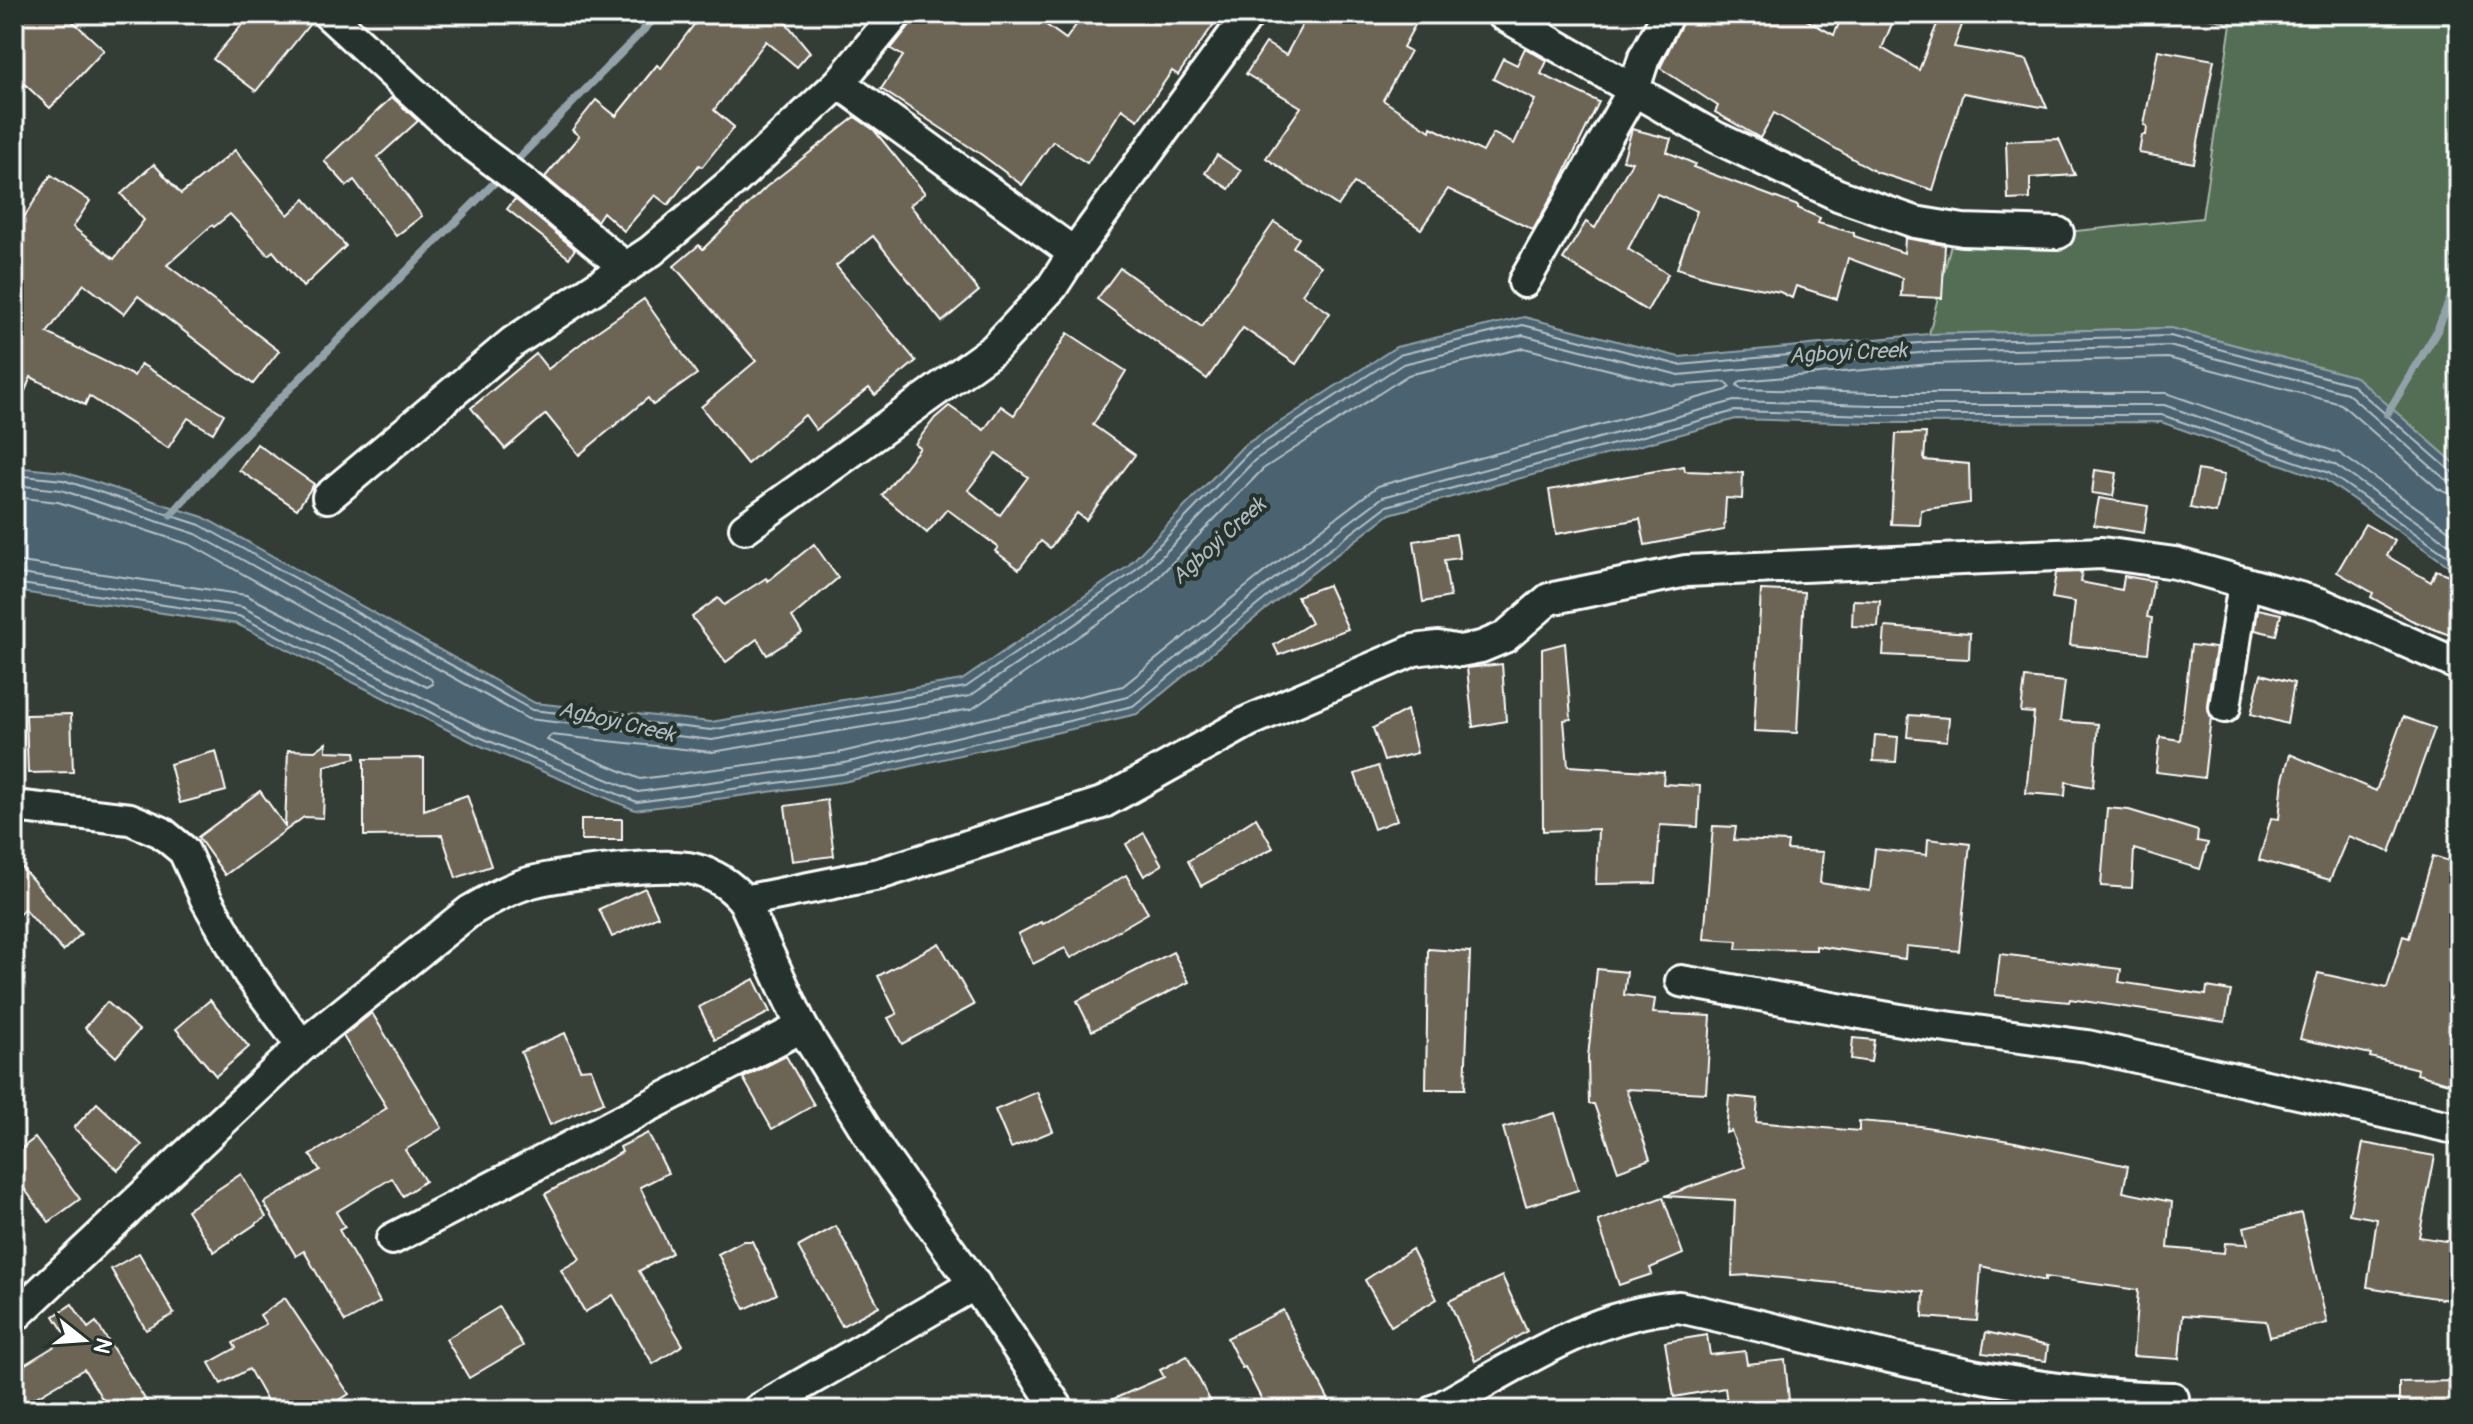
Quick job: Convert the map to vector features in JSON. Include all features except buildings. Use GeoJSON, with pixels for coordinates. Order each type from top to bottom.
{"type":"FeatureCollection","features":[{"type":"Feature","properties":{"kind":"street"},"geometry":{"type":"LineString","coordinates":[[328,14],[463,138],[626,268]]}},
{"type":"Feature","properties":{"kind":"street"},"geometry":{"type":"LineString","coordinates":[[328,497],[513,342],[651,251],[735,180],[839,83],[896,14]]}},
{"type":"Feature","properties":{"kind":"street"},"geometry":{"type":"LineString","coordinates":[[745,528],[994,349],[1052,287],[1249,14]]}},
{"type":"Feature","properties":{"kind":"street"},"geometry":{"type":"LineString","coordinates":[[1502,14],[1715,137],[1777,169],[1838,195],[1915,222],[1963,230],[2058,233]]}},
{"type":"Feature","properties":{"kind":"street"},"geometry":{"type":"LineString","coordinates":[[1524,282],[1634,89],[1644,58],[1668,14]]}},
{"type":"Feature","properties":{"kind":"street"},"geometry":{"type":"LineString","coordinates":[[839,83],[1074,253]]}},
{"type":"Feature","properties":{"kind":"street"},"geometry":{"type":"LineString","coordinates":[[744,901],[879,874],[1102,803],[1249,721],[1375,665],[1414,650],[1438,647],[1460,651],[1481,647],[1505,637],[1549,599],[1686,571],[2102,553],[2175,563],[2321,604],[2459,665]]}},
{"type":"Feature","properties":{"kind":"street"},"geometry":{"type":"LineString","coordinates":[[2225,707],[2244,583]]}},
{"type":"Feature","properties":{"kind":"street"},"geometry":{"type":"LineString","coordinates":[[14,806],[130,819],[161,832],[184,851],[206,899],[249,974],[302,1046]]}},
{"type":"Feature","properties":{"kind":"street"},"geometry":{"type":"LineString","coordinates":[[14,1317],[302,1046],[470,911],[499,894],[531,882],[667,866],[692,868],[730,885],[744,901],[802,1027],[879,1151],[975,1284],[1059,1410]]}},
{"type":"Feature","properties":{"kind":"street"},"geometry":{"type":"LineString","coordinates":[[1681,981],[1917,1023],[2087,1046],[2459,1129]]}},
{"type":"Feature","properties":{"kind":"street"},"geometry":{"type":"LineString","coordinates":[[392,1239],[802,1027]]}},
{"type":"Feature","properties":{"kind":"street"},"geometry":{"type":"LineString","coordinates":[[758,1410],[975,1284]]}},
{"type":"Feature","properties":{"kind":"street"},"geometry":{"type":"LineString","coordinates":[[1436,1410],[1551,1346],[1605,1323],[1649,1309],[1679,1307],[1955,1373],[2117,1397],[2173,1398]]}},
{"type":"Feature","properties":{"kind":"green space"},"geometry":{"type":"Polygon","coordinates":[[[2196,14],[2459,14],[2459,467],[2355,377],[2171,328],[1929,334],[1951,244],[2202,218],[2231,24],[2196,14]]]}},
{"type":"Feature","properties":{"kind":"water","name":"Agboyi Creek"},"geometry":{"type":"Polygon","coordinates":[[[1524,317],[1679,357],[1929,334],[2171,328],[2356,377],[2459,467],[2459,573],[2325,480],[2161,422],[1873,423],[1736,419],[1390,514],[1281,597],[1137,714],[843,782],[635,810],[474,743],[237,624],[14,591],[14,467],[64,472],[203,517],[535,703],[711,722],[962,680],[1127,567],[1243,446],[1396,347],[1524,317]]]}},
{"type":"Feature","properties":{"kind":"waterway"},"geometry":{"type":"LineString","coordinates":[[512,165],[659,14]]}},
{"type":"Feature","properties":{"kind":"waterway"},"geometry":{"type":"LineString","coordinates":[[171,515],[223,456],[502,175]]}},
{"type":"Feature","properties":{"kind":"waterway"},"geometry":{"type":"LineString","coordinates":[[2387,414],[2437,331],[2459,277]]}}]}
